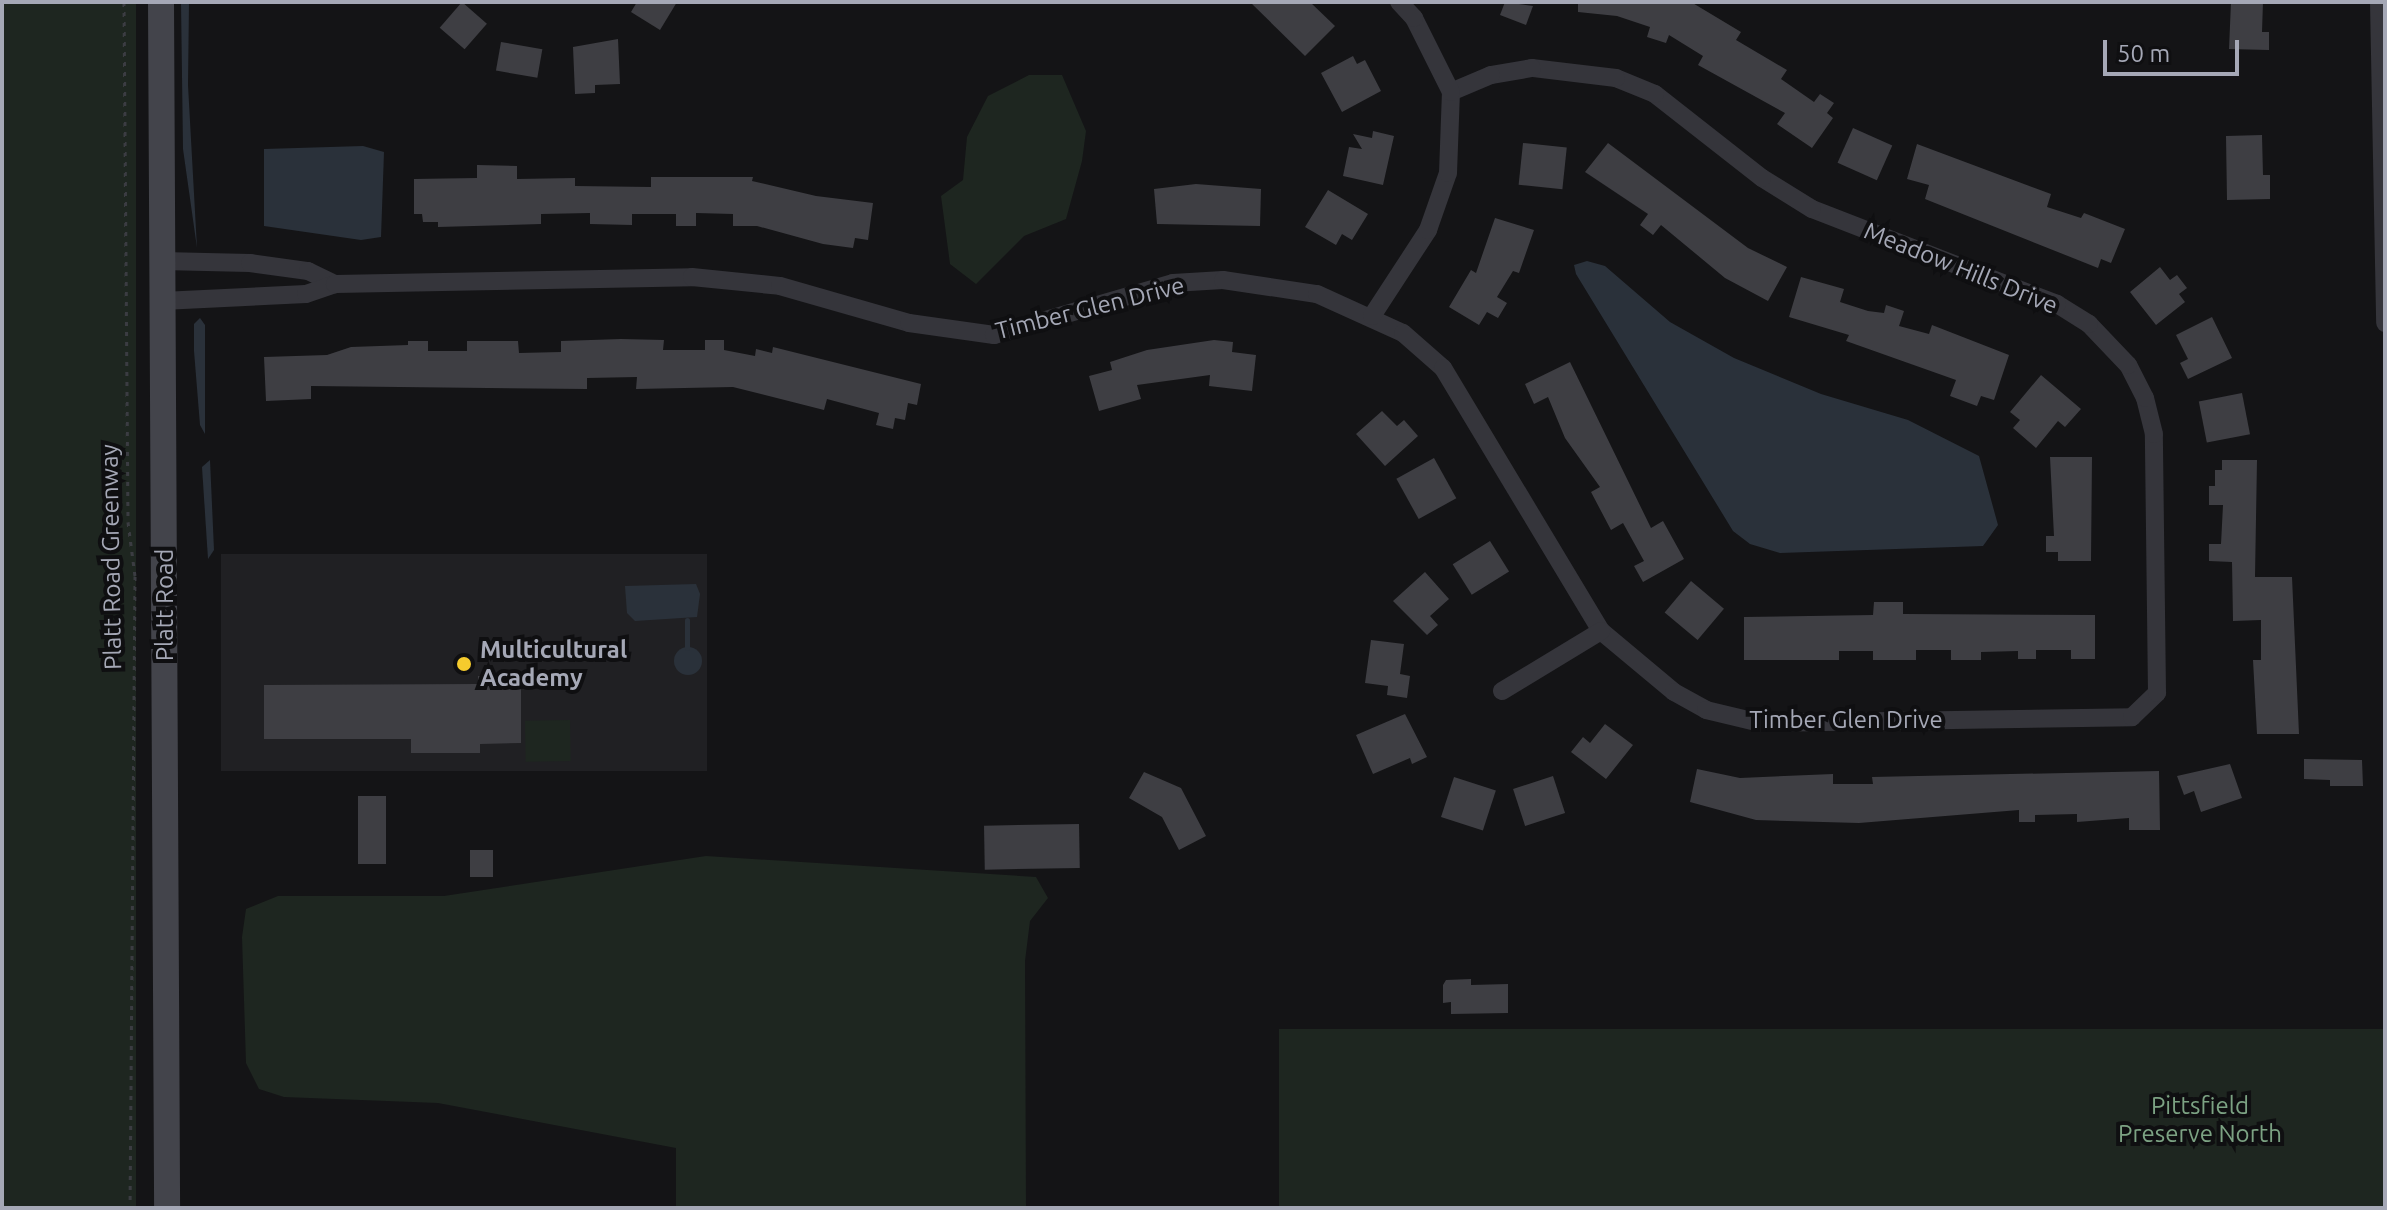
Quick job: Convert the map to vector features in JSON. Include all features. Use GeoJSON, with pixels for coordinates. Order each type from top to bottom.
{"type":"FeatureCollection","features":[{"type":"Feature","properties":{"kind":"main road","name":"Platt Road"},"geometry":{"type":"LineString","coordinates":[[161,2],[167,1208]]}},
{"type":"Feature","properties":{"kind":"street"},"geometry":{"type":"LineString","coordinates":[[1372,316],[1428,230],[1448,173],[1451,92],[1414,18],[1399,2]]}},
{"type":"Feature","properties":{"kind":"street"},"geometry":{"type":"LineString","coordinates":[[2379,2],[2385,323]]}},
{"type":"Feature","properties":{"kind":"street","name":"Meadow Hills Drive"},"geometry":{"type":"LineString","coordinates":[[1451,92],[1491,75],[1543,68],[1595,73],[1636,85],[1812,209],[2057,304],[2104,336],[2137,381],[2154,434],[2157,693],[2132,717]]}},
{"type":"Feature","properties":{"kind":"street","name":"Timber Glen Drive"},"geometry":{"type":"LineString","coordinates":[[162,261],[250,263],[308,271],[335,284]]}},
{"type":"Feature","properties":{"kind":"street","name":"Timber Glen Drive"},"geometry":{"type":"LineString","coordinates":[[162,301],[306,294],[335,284],[735,279],[780,286],[947,332],[994,335],[1173,283],[1223,280],[1317,294],[1372,316],[1417,343],[1443,368],[1601,631],[1674,692],[1742,721],[2132,717]]}},
{"type":"Feature","properties":{"kind":"street"},"geometry":{"type":"LineString","coordinates":[[1502,691],[1601,631]]}},
{"type":"Feature","properties":{"kind":"path","name":"Platt Road Greenway"},"geometry":{"type":"LineString","coordinates":[[124,2],[128,522],[135,576],[130,1208]]}},
{"type":"Feature","properties":{"kind":"shaded area"},"geometry":{"type":"Polygon","coordinates":[[[181,2],[189,2],[188,85],[197,248],[183,149],[181,2]]]}},
{"type":"Feature","properties":{"kind":"shaded area"},"geometry":{"type":"Polygon","coordinates":[[[363,146],[384,152],[381,237],[361,240],[264,226],[264,149],[363,146]]]}},
{"type":"Feature","properties":{"kind":"shaded area"},"geometry":{"type":"Polygon","coordinates":[[[1587,261],[1605,266],[1670,322],[1734,358],[1821,394],[1908,420],[1979,456],[1998,525],[1983,546],[1780,553],[1750,544],[1733,531],[1576,274],[1574,265],[1587,261]]]}},
{"type":"Feature","properties":{"kind":"shaded area"},"geometry":{"type":"Polygon","coordinates":[[[200,318],[205,325],[205,434],[200,425],[194,351],[194,324],[200,318]]]}},
{"type":"Feature","properties":{"kind":"shaded area"},"geometry":{"type":"Polygon","coordinates":[[[210,460],[214,550],[208,559],[202,467],[210,460]]]}},
{"type":"Feature","properties":{"kind":"shaded area","name":"Multicultural Academy"},"geometry":{"type":"Polygon","coordinates":[[[221,554],[707,554],[707,771],[221,771],[221,554]]]}},
{"type":"Feature","properties":{"kind":"shaded area"},"geometry":{"type":"Polygon","coordinates":[[[696,584],[700,594],[697,617],[635,621],[627,613],[625,586],[696,584]]]}},
{"type":"Feature","properties":{"kind":"shaded area"},"geometry":{"type":"Polygon","coordinates":[[[688,647],[698,651],[702,661],[698,671],[688,675],[678,671],[674,661],[678,651],[688,647]]]}},
{"type":"Feature","properties":{"kind":"green space"},"geometry":{"type":"Polygon","coordinates":[[[2,2],[136,2],[136,1208],[2,1208],[2,2]]]}},
{"type":"Feature","properties":{"kind":"green space"},"geometry":{"type":"Polygon","coordinates":[[[1029,75],[1062,75],[1086,131],[1082,161],[1066,219],[1024,236],[976,284],[950,264],[941,196],[963,180],[967,137],[988,96],[1029,75]]]}},
{"type":"Feature","properties":{"kind":"green space"},"geometry":{"type":"Polygon","coordinates":[[[570,720],[571,761],[526,762],[525,721],[570,720]]]}},
{"type":"Feature","properties":{"kind":"green space"},"geometry":{"type":"Polygon","coordinates":[[[706,856],[1036,877],[1048,898],[1030,921],[1025,961],[1026,1208],[676,1208],[676,1148],[438,1103],[284,1097],[259,1089],[246,1063],[242,937],[246,909],[278,896],[444,896],[706,856]]]}},
{"type":"Feature","properties":{"kind":"green space","name":"Pittsfield Preserve North"},"geometry":{"type":"Polygon","coordinates":[[[1279,1029],[2385,1029],[2385,1208],[1279,1208],[1279,1029]]]}},
{"type":"Feature","properties":{"kind":"building"},"geometry":{"type":"Polygon","coordinates":[[[462,2],[487,24],[465,49],[440,28],[462,2]]]}},
{"type":"Feature","properties":{"kind":"building"},"geometry":{"type":"Polygon","coordinates":[[[637,2],[677,2],[660,30],[631,12],[637,2]]]}},
{"type":"Feature","properties":{"kind":"building"},"geometry":{"type":"Polygon","coordinates":[[[1250,2],[1310,2],[1335,26],[1305,56],[1250,2]]]}},
{"type":"Feature","properties":{"kind":"building"},"geometry":{"type":"Polygon","coordinates":[[[1505,2],[1533,6],[1526,25],[1500,15],[1505,2]]]}},
{"type":"Feature","properties":{"kind":"building"},"geometry":{"type":"Polygon","coordinates":[[[1578,2],[1691,2],[1741,32],[1736,40],[1787,70],[1781,79],[1814,102],[1820,94],[1834,103],[1827,113],[1833,118],[1812,148],[1777,124],[1785,113],[1698,65],[1703,56],[1669,35],[1666,43],[1647,37],[1650,27],[1617,16],[1578,12],[1578,2]]]}},
{"type":"Feature","properties":{"kind":"building"},"geometry":{"type":"Polygon","coordinates":[[[2231,2],[2263,2],[2262,32],[2269,32],[2269,50],[2229,49],[2231,2]]]}},
{"type":"Feature","properties":{"kind":"building"},"geometry":{"type":"Polygon","coordinates":[[[618,39],[620,84],[595,85],[595,93],[575,94],[573,47],[618,39]]]}},
{"type":"Feature","properties":{"kind":"building"},"geometry":{"type":"Polygon","coordinates":[[[501,42],[542,49],[537,78],[496,71],[501,42]]]}},
{"type":"Feature","properties":{"kind":"building"},"geometry":{"type":"Polygon","coordinates":[[[1353,56],[1357,64],[1365,60],[1381,91],[1342,112],[1321,73],[1353,56]]]}},
{"type":"Feature","properties":{"kind":"building"},"geometry":{"type":"Polygon","coordinates":[[[1853,128],[1892,145],[1877,180],[1838,163],[1853,128]]]}},
{"type":"Feature","properties":{"kind":"building"},"geometry":{"type":"Polygon","coordinates":[[[1373,131],[1394,136],[1383,185],[1343,176],[1349,147],[1362,149],[1353,134],[1372,138],[1373,131]]]}},
{"type":"Feature","properties":{"kind":"building"},"geometry":{"type":"Polygon","coordinates":[[[2262,135],[2263,175],[2270,175],[2270,199],[2227,200],[2226,136],[2262,135]]]}},
{"type":"Feature","properties":{"kind":"building"},"geometry":{"type":"Polygon","coordinates":[[[1523,143],[1567,148],[1562,189],[1519,185],[1523,143]]]}},
{"type":"Feature","properties":{"kind":"building"},"geometry":{"type":"Polygon","coordinates":[[[1608,143],[1748,248],[1787,267],[1768,301],[1725,278],[1661,225],[1653,235],[1640,225],[1648,214],[1585,172],[1608,143]]]}},
{"type":"Feature","properties":{"kind":"building"},"geometry":{"type":"Polygon","coordinates":[[[1917,144],[2051,194],[2047,207],[2081,218],[2084,213],[2125,229],[2111,263],[2101,259],[2098,268],[1925,199],[1929,185],[1907,179],[1917,144]]]}},
{"type":"Feature","properties":{"kind":"building"},"geometry":{"type":"Polygon","coordinates":[[[477,165],[517,166],[517,179],[575,178],[575,186],[651,187],[651,177],[753,177],[752,181],[816,196],[873,203],[868,240],[855,238],[853,248],[823,244],[757,226],[733,226],[733,214],[696,213],[696,226],[676,226],[676,214],[632,214],[632,225],[590,224],[590,213],[541,214],[541,224],[438,227],[438,222],[423,222],[422,214],[414,214],[414,179],[477,178],[477,165]]]}},
{"type":"Feature","properties":{"kind":"building"},"geometry":{"type":"Polygon","coordinates":[[[1196,184],[1261,189],[1260,226],[1157,224],[1154,189],[1196,184]]]}},
{"type":"Feature","properties":{"kind":"building"},"geometry":{"type":"Polygon","coordinates":[[[1328,190],[1368,214],[1352,240],[1342,234],[1336,245],[1305,227],[1328,190]]]}},
{"type":"Feature","properties":{"kind":"building"},"geometry":{"type":"Polygon","coordinates":[[[1495,218],[1534,230],[1519,273],[1513,271],[1497,297],[1507,303],[1498,318],[1487,312],[1479,325],[1449,307],[1471,270],[1476,273],[1495,218]]]}},
{"type":"Feature","properties":{"kind":"building"},"geometry":{"type":"Polygon","coordinates":[[[2160,267],[2170,280],[2177,275],[2187,288],[2179,294],[2185,302],[2156,325],[2130,292],[2160,267]]]}},
{"type":"Feature","properties":{"kind":"building"},"geometry":{"type":"Polygon","coordinates":[[[1801,277],[1844,289],[1840,302],[1868,311],[1884,313],[1886,305],[1904,311],[1899,326],[1929,334],[1932,325],[2009,355],[1994,400],[1981,396],[1977,406],[1950,396],[1956,380],[1846,341],[1849,335],[1789,317],[1801,277]]]}},
{"type":"Feature","properties":{"kind":"building"},"geometry":{"type":"Polygon","coordinates":[[[2212,317],[2232,358],[2188,379],[2180,363],[2188,359],[2176,335],[2212,317]]]}},
{"type":"Feature","properties":{"kind":"building"},"geometry":{"type":"Polygon","coordinates":[[[664,340],[663,350],[705,350],[705,340],[724,340],[724,350],[755,356],[756,349],[772,353],[773,347],[921,384],[917,405],[908,403],[905,420],[895,418],[893,429],[876,425],[879,413],[827,399],[824,410],[733,387],[636,389],[637,377],[587,378],[587,389],[311,386],[311,399],[266,401],[264,357],[327,355],[351,347],[408,345],[408,341],[428,341],[428,351],[467,351],[467,341],[518,341],[519,353],[561,352],[561,341],[664,340]]]}},
{"type":"Feature","properties":{"kind":"building"},"geometry":{"type":"Polygon","coordinates":[[[1214,340],[1233,342],[1232,352],[1256,355],[1252,391],[1209,386],[1210,375],[1137,385],[1141,399],[1099,411],[1089,376],[1112,370],[1110,362],[1147,350],[1214,340]]]}},
{"type":"Feature","properties":{"kind":"building"},"geometry":{"type":"Polygon","coordinates":[[[1570,362],[1651,528],[1663,521],[1684,559],[1643,582],[1634,566],[1644,561],[1623,523],[1611,530],[1591,492],[1600,487],[1565,438],[1548,397],[1534,404],[1525,384],[1570,362]]]}},
{"type":"Feature","properties":{"kind":"building"},"geometry":{"type":"Polygon","coordinates":[[[2041,375],[2081,409],[2065,427],[2058,421],[2036,448],[2013,428],[2020,420],[2010,412],[2041,375]]]}},
{"type":"Feature","properties":{"kind":"building"},"geometry":{"type":"Polygon","coordinates":[[[2242,393],[2250,434],[2207,443],[2199,401],[2242,393]]]}},
{"type":"Feature","properties":{"kind":"building"},"geometry":{"type":"Polygon","coordinates":[[[1382,411],[1397,426],[1404,420],[1418,436],[1385,466],[1356,434],[1382,411]]]}},
{"type":"Feature","properties":{"kind":"building"},"geometry":{"type":"Polygon","coordinates":[[[2050,457],[2092,457],[2091,561],[2058,561],[2058,552],[2046,552],[2046,536],[2054,536],[2050,457]]]}},
{"type":"Feature","properties":{"kind":"building"},"geometry":{"type":"Polygon","coordinates":[[[1434,458],[1456,498],[1419,519],[1396,479],[1434,458]]]}},
{"type":"Feature","properties":{"kind":"building"},"geometry":{"type":"Polygon","coordinates":[[[2222,460],[2257,460],[2255,577],[2292,577],[2299,734],[2257,734],[2253,660],[2261,660],[2261,620],[2233,621],[2232,562],[2209,561],[2209,544],[2221,544],[2223,505],[2209,505],[2209,486],[2215,486],[2215,470],[2222,470],[2222,460]]]}},
{"type":"Feature","properties":{"kind":"building"},"geometry":{"type":"Polygon","coordinates":[[[1490,541],[1509,572],[1472,595],[1453,564],[1490,541]]]}},
{"type":"Feature","properties":{"kind":"building"},"geometry":{"type":"Polygon","coordinates":[[[1425,572],[1449,599],[1430,616],[1438,625],[1427,635],[1393,601],[1425,572]]]}},
{"type":"Feature","properties":{"kind":"building"},"geometry":{"type":"Polygon","coordinates":[[[1691,581],[1724,609],[1698,640],[1665,612],[1691,581]]]}},
{"type":"Feature","properties":{"kind":"building"},"geometry":{"type":"Polygon","coordinates":[[[1874,602],[1903,602],[1903,614],[2095,615],[2095,659],[2071,659],[2071,650],[2036,650],[2036,659],[2018,659],[2018,651],[1981,652],[1981,660],[1951,660],[1951,650],[1916,650],[1916,660],[1873,660],[1873,651],[1839,651],[1839,660],[1744,660],[1744,617],[1873,615],[1874,602]]]}},
{"type":"Feature","properties":{"kind":"building"},"geometry":{"type":"Polygon","coordinates":[[[1371,640],[1404,644],[1400,674],[1410,676],[1407,698],[1387,695],[1388,686],[1365,683],[1371,640]]]}},
{"type":"Feature","properties":{"kind":"building"},"geometry":{"type":"Polygon","coordinates":[[[478,676],[521,676],[521,743],[480,744],[480,753],[411,753],[411,739],[264,739],[264,685],[478,684],[478,676]]]}},
{"type":"Feature","properties":{"kind":"building"},"geometry":{"type":"Polygon","coordinates":[[[1405,714],[1427,757],[1412,764],[1410,758],[1373,774],[1356,735],[1405,714]]]}},
{"type":"Feature","properties":{"kind":"building"},"geometry":{"type":"Polygon","coordinates":[[[1605,724],[1633,745],[1606,779],[1571,752],[1583,737],[1590,743],[1605,724]]]}},
{"type":"Feature","properties":{"kind":"building"},"geometry":{"type":"Polygon","coordinates":[[[2304,759],[2362,760],[2363,786],[2330,786],[2330,780],[2304,779],[2304,759]]]}},
{"type":"Feature","properties":{"kind":"building"},"geometry":{"type":"Polygon","coordinates":[[[2230,764],[2242,798],[2201,812],[2194,791],[2184,795],[2177,776],[2230,764]]]}},
{"type":"Feature","properties":{"kind":"building"},"geometry":{"type":"Polygon","coordinates":[[[1697,769],[1740,778],[1833,774],[1833,784],[1873,784],[1872,777],[2159,771],[2160,830],[2129,830],[2129,818],[2077,822],[2077,814],[2035,815],[2035,822],[2019,822],[2019,810],[1859,823],[1756,820],[1690,802],[1697,769]]]}},
{"type":"Feature","properties":{"kind":"building"},"geometry":{"type":"Polygon","coordinates":[[[1144,772],[1181,788],[1206,836],[1179,850],[1162,817],[1129,798],[1144,772]]]}},
{"type":"Feature","properties":{"kind":"building"},"geometry":{"type":"Polygon","coordinates":[[[1553,776],[1565,813],[1525,826],[1513,789],[1553,776]]]}},
{"type":"Feature","properties":{"kind":"building"},"geometry":{"type":"Polygon","coordinates":[[[1454,777],[1496,791],[1483,831],[1441,817],[1454,777]]]}},
{"type":"Feature","properties":{"kind":"building"},"geometry":{"type":"Polygon","coordinates":[[[358,796],[386,796],[386,864],[358,864],[358,796]]]}},
{"type":"Feature","properties":{"kind":"building"},"geometry":{"type":"Polygon","coordinates":[[[1079,824],[1080,868],[985,870],[984,826],[1079,824]]]}},
{"type":"Feature","properties":{"kind":"building"},"geometry":{"type":"Polygon","coordinates":[[[470,850],[493,850],[493,877],[470,877],[470,850]]]}},
{"type":"Feature","properties":{"kind":"building"},"geometry":{"type":"Polygon","coordinates":[[[1471,979],[1471,985],[1508,984],[1508,1013],[1451,1014],[1451,1002],[1443,1003],[1443,985],[1446,980],[1471,979]]]}},
{"type":"Feature","properties":{"kind":"waterway"},"geometry":{"type":"LineString","coordinates":[[687,620],[687,648]]}},
{"type":"Feature","properties":{"kind":"place","name":"Multicultural Academy"},"geometry":{"type":"Point","coordinates":[464,664]}}]}
